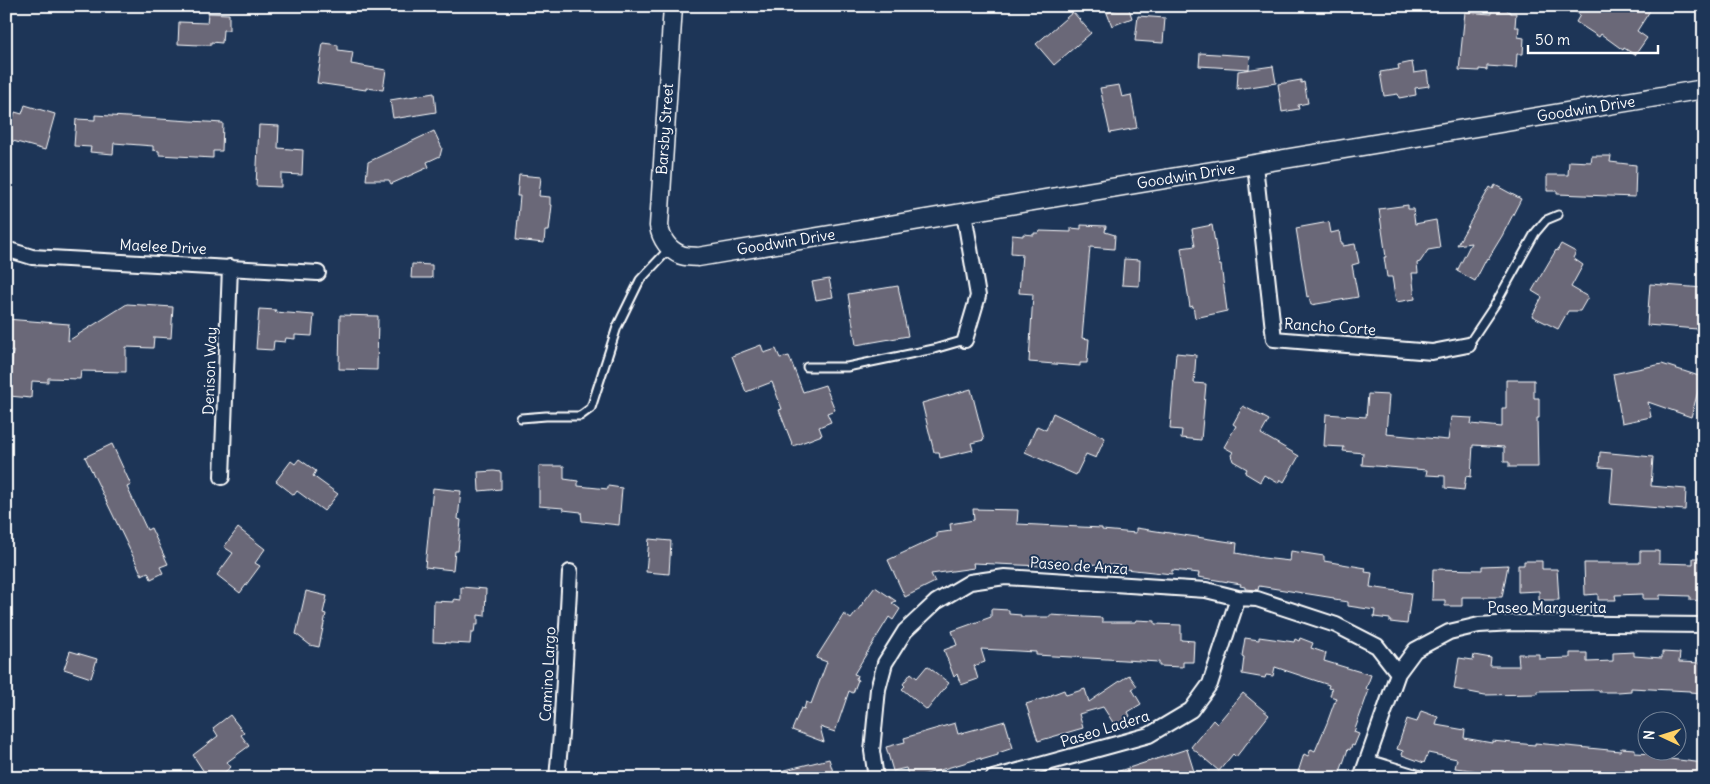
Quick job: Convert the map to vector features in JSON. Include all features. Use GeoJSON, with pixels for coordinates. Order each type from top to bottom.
{"type":"FeatureCollection","features":[{"type":"Feature","properties":{"kind":"street","name":"Barsby Street"},"geometry":{"type":"LineString","coordinates":[[670,248],[661,238],[659,225],[673,6]]}},
{"type":"Feature","properties":{"kind":"street","name":"Goodwin Drive"},"geometry":{"type":"LineString","coordinates":[[670,248],[682,256],[698,257],[1704,89]]}},
{"type":"Feature","properties":{"kind":"street","name":"Rancho Corte"},"geometry":{"type":"LineString","coordinates":[[1255,165],[1274,340],[1432,352],[1468,345]]}},
{"type":"Feature","properties":{"kind":"street"},"geometry":{"type":"LineString","coordinates":[[964,213],[978,296],[964,340]]}},
{"type":"Feature","properties":{"kind":"street","name":"Maelee Drive"},"geometry":{"type":"LineString","coordinates":[[6,249],[32,256],[318,273]]}},
{"type":"Feature","properties":{"kind":"street","name":"Denison Way"},"geometry":{"type":"LineString","coordinates":[[222,477],[230,267]]}},
{"type":"Feature","properties":{"kind":"street","name":"Camino Largo"},"geometry":{"type":"LineString","coordinates":[[557,778],[562,734],[570,572]]}},
{"type":"Feature","properties":{"kind":"street","name":"Paseo de Anza"},"geometry":{"type":"LineString","coordinates":[[876,778],[872,751],[878,688],[885,663],[905,631],[936,602],[970,582],[1005,577],[1206,590],[1238,598],[1256,599],[1340,627],[1377,646],[1398,673]]}},
{"type":"Feature","properties":{"kind":"street","name":"Paseo Ladera"},"geometry":{"type":"LineString","coordinates":[[993,778],[1149,735],[1191,710],[1210,684],[1238,598]]}},
{"type":"Feature","properties":{"kind":"street","name":"Paseo Marguerita"},"geometry":{"type":"LineString","coordinates":[[1361,778],[1398,673],[1415,650],[1449,632],[1479,625],[1513,623],[1704,625]]}},
{"type":"Feature","properties":{"kind":"street"},"geometry":{"type":"LineString","coordinates":[[1367,762],[1419,778]]}},
{"type":"Feature","properties":{"kind":"lane"},"geometry":{"type":"LineString","coordinates":[[1468,345],[1496,303],[1535,233],[1546,220],[1558,215]]}},
{"type":"Feature","properties":{"kind":"lane"},"geometry":{"type":"LineString","coordinates":[[520,418],[580,416],[592,408],[617,327],[640,280],[670,248]]}},
{"type":"Feature","properties":{"kind":"lane"},"geometry":{"type":"LineString","coordinates":[[807,367],[847,367],[934,349],[964,340]]}},
{"type":"Feature","properties":{"kind":"building"},"geometry":{"type":"Polygon","coordinates":[[[1128,6],[1132,18],[1112,26],[1107,13],[1128,6]]]}},
{"type":"Feature","properties":{"kind":"building"},"geometry":{"type":"Polygon","coordinates":[[[1492,6],[1502,6],[1511,13],[1516,13],[1515,27],[1519,27],[1518,37],[1524,38],[1523,54],[1517,54],[1516,68],[1487,66],[1487,70],[1459,70],[1465,12],[1492,14],[1492,6]]]}},
{"type":"Feature","properties":{"kind":"building"},"geometry":{"type":"Polygon","coordinates":[[[1567,6],[1653,6],[1637,31],[1647,38],[1635,55],[1624,48],[1623,50],[1601,34],[1599,37],[1576,22],[1580,15],[1567,6]]]}},
{"type":"Feature","properties":{"kind":"building"},"geometry":{"type":"Polygon","coordinates":[[[1073,12],[1091,33],[1054,65],[1036,44],[1073,12]]]}},
{"type":"Feature","properties":{"kind":"building"},"geometry":{"type":"Polygon","coordinates":[[[208,13],[229,14],[229,30],[223,30],[222,43],[211,42],[211,45],[178,44],[179,22],[207,23],[208,13]]]}},
{"type":"Feature","properties":{"kind":"building"},"geometry":{"type":"Polygon","coordinates":[[[1138,16],[1165,18],[1163,43],[1135,41],[1138,16]]]}},
{"type":"Feature","properties":{"kind":"building"},"geometry":{"type":"Polygon","coordinates":[[[323,43],[338,45],[338,50],[353,52],[351,64],[386,70],[383,90],[366,88],[366,90],[317,83],[323,43]]]}},
{"type":"Feature","properties":{"kind":"building"},"geometry":{"type":"Polygon","coordinates":[[[1200,53],[1250,56],[1249,69],[1199,66],[1200,53]]]}},
{"type":"Feature","properties":{"kind":"building"},"geometry":{"type":"Polygon","coordinates":[[[1412,62],[1414,73],[1427,71],[1429,86],[1415,88],[1416,95],[1399,98],[1398,94],[1384,96],[1380,72],[1399,69],[1398,65],[1412,62]]]}},
{"type":"Feature","properties":{"kind":"building"},"geometry":{"type":"Polygon","coordinates":[[[1273,66],[1276,83],[1237,89],[1238,71],[1273,66]]]}},
{"type":"Feature","properties":{"kind":"building"},"geometry":{"type":"Polygon","coordinates":[[[1301,80],[1301,83],[1304,82],[1308,103],[1298,105],[1299,109],[1282,112],[1278,84],[1301,80]]]}},
{"type":"Feature","properties":{"kind":"building"},"geometry":{"type":"Polygon","coordinates":[[[1119,85],[1122,97],[1131,95],[1137,128],[1110,133],[1100,88],[1119,85]]]}},
{"type":"Feature","properties":{"kind":"building"},"geometry":{"type":"Polygon","coordinates":[[[434,93],[436,112],[393,118],[390,100],[434,93]]]}},
{"type":"Feature","properties":{"kind":"building"},"geometry":{"type":"Polygon","coordinates":[[[25,105],[55,114],[45,150],[6,139],[6,117],[13,119],[15,112],[22,114],[25,105]]]}},
{"type":"Feature","properties":{"kind":"building"},"geometry":{"type":"Polygon","coordinates":[[[95,115],[223,123],[222,151],[213,151],[213,158],[159,155],[159,151],[153,150],[153,146],[114,143],[113,154],[90,152],[91,147],[74,146],[76,119],[95,120],[95,115]]]}},
{"type":"Feature","properties":{"kind":"building"},"geometry":{"type":"Polygon","coordinates":[[[259,125],[279,126],[278,148],[303,150],[302,175],[281,174],[281,187],[256,186],[259,125]]]}},
{"type":"Feature","properties":{"kind":"building"},"geometry":{"type":"Polygon","coordinates":[[[434,131],[442,148],[440,156],[427,162],[429,167],[391,184],[389,180],[366,180],[368,162],[434,131]]]}},
{"type":"Feature","properties":{"kind":"building"},"geometry":{"type":"Polygon","coordinates":[[[1592,156],[1611,156],[1610,162],[1636,165],[1635,197],[1557,194],[1557,191],[1547,191],[1547,175],[1568,175],[1569,161],[1591,162],[1592,156]]]}},
{"type":"Feature","properties":{"kind":"building"},"geometry":{"type":"Polygon","coordinates":[[[519,175],[541,177],[539,196],[550,197],[550,205],[552,205],[549,231],[545,231],[544,243],[516,240],[520,196],[517,196],[519,175]]]}},
{"type":"Feature","properties":{"kind":"building"},"geometry":{"type":"Polygon","coordinates":[[[1495,185],[1521,199],[1502,236],[1487,258],[1475,281],[1457,271],[1471,243],[1457,245],[1490,187],[1493,189],[1495,185]]]}},
{"type":"Feature","properties":{"kind":"building"},"geometry":{"type":"Polygon","coordinates":[[[1408,205],[1408,209],[1413,209],[1415,224],[1436,220],[1440,248],[1428,250],[1420,262],[1417,263],[1418,273],[1412,273],[1415,299],[1396,302],[1392,277],[1387,277],[1379,209],[1408,205]]]}},
{"type":"Feature","properties":{"kind":"building"},"geometry":{"type":"Polygon","coordinates":[[[1329,222],[1331,233],[1339,231],[1343,246],[1355,244],[1359,263],[1352,265],[1358,297],[1311,305],[1309,296],[1307,297],[1296,228],[1329,222]]]}},
{"type":"Feature","properties":{"kind":"building"},"geometry":{"type":"Polygon","coordinates":[[[1081,225],[1106,226],[1105,232],[1115,235],[1114,249],[1090,247],[1082,338],[1089,339],[1087,363],[1080,363],[1080,366],[1029,362],[1033,294],[1019,293],[1022,254],[1011,253],[1012,235],[1034,235],[1034,233],[1039,233],[1040,231],[1071,232],[1071,228],[1081,229],[1081,225]]]}},
{"type":"Feature","properties":{"kind":"building"},"geometry":{"type":"Polygon","coordinates":[[[1212,225],[1219,265],[1221,265],[1227,311],[1195,318],[1193,306],[1190,307],[1181,248],[1195,246],[1192,229],[1212,225]]]}},
{"type":"Feature","properties":{"kind":"building"},"geometry":{"type":"Polygon","coordinates":[[[1561,244],[1576,252],[1573,258],[1583,265],[1571,287],[1588,297],[1580,311],[1568,311],[1558,329],[1532,316],[1542,297],[1532,291],[1561,244]]]}},
{"type":"Feature","properties":{"kind":"building"},"geometry":{"type":"Polygon","coordinates":[[[1124,259],[1140,260],[1139,286],[1122,285],[1124,259]]]}},
{"type":"Feature","properties":{"kind":"building"},"geometry":{"type":"Polygon","coordinates":[[[412,264],[432,265],[432,278],[411,278],[412,264]]]}},
{"type":"Feature","properties":{"kind":"building"},"geometry":{"type":"Polygon","coordinates":[[[829,279],[833,297],[816,300],[812,282],[829,279]]]}},
{"type":"Feature","properties":{"kind":"building"},"geometry":{"type":"Polygon","coordinates":[[[1650,284],[1704,288],[1704,327],[1697,329],[1647,325],[1650,284]]]}},
{"type":"Feature","properties":{"kind":"building"},"geometry":{"type":"Polygon","coordinates":[[[898,286],[908,336],[856,345],[848,294],[898,286]]]}},
{"type":"Feature","properties":{"kind":"building"},"geometry":{"type":"Polygon","coordinates":[[[127,304],[173,307],[171,338],[154,337],[153,348],[126,347],[126,372],[81,371],[80,379],[48,378],[48,382],[32,381],[31,398],[9,396],[13,351],[6,350],[6,319],[69,324],[68,341],[127,304]]]}},
{"type":"Feature","properties":{"kind":"building"},"geometry":{"type":"Polygon","coordinates":[[[259,309],[314,315],[312,336],[295,335],[295,339],[286,338],[285,342],[274,341],[273,350],[256,349],[259,309]]]}},
{"type":"Feature","properties":{"kind":"building"},"geometry":{"type":"Polygon","coordinates":[[[340,315],[378,316],[377,370],[339,369],[340,315]]]}},
{"type":"Feature","properties":{"kind":"building"},"geometry":{"type":"Polygon","coordinates":[[[761,345],[764,353],[776,349],[780,358],[789,356],[803,392],[825,385],[835,410],[827,413],[831,422],[819,427],[822,435],[793,446],[779,410],[782,409],[772,382],[746,392],[732,356],[761,345]]]}},
{"type":"Feature","properties":{"kind":"building"},"geometry":{"type":"Polygon","coordinates":[[[1176,353],[1196,355],[1194,383],[1206,384],[1201,440],[1181,438],[1182,430],[1170,429],[1176,353]]]}},
{"type":"Feature","properties":{"kind":"building"},"geometry":{"type":"Polygon","coordinates":[[[1662,364],[1702,377],[1691,417],[1648,402],[1651,417],[1622,423],[1613,374],[1662,364]]]}},
{"type":"Feature","properties":{"kind":"building"},"geometry":{"type":"Polygon","coordinates":[[[1506,380],[1534,380],[1534,398],[1539,398],[1539,418],[1537,418],[1538,467],[1509,467],[1509,462],[1504,462],[1504,447],[1473,445],[1471,477],[1466,476],[1464,490],[1445,488],[1445,476],[1426,475],[1427,470],[1362,465],[1363,453],[1343,451],[1344,447],[1324,446],[1326,414],[1366,417],[1368,394],[1389,395],[1386,434],[1448,440],[1451,417],[1472,418],[1471,424],[1502,427],[1502,408],[1506,408],[1506,380]]]}},
{"type":"Feature","properties":{"kind":"building"},"geometry":{"type":"Polygon","coordinates":[[[971,389],[984,440],[971,443],[973,450],[940,458],[939,452],[934,452],[922,403],[971,389]]]}},
{"type":"Feature","properties":{"kind":"building"},"geometry":{"type":"Polygon","coordinates":[[[1243,406],[1269,420],[1261,434],[1299,456],[1284,482],[1280,479],[1278,483],[1264,475],[1260,482],[1245,473],[1247,469],[1233,461],[1231,455],[1233,452],[1224,447],[1236,426],[1233,424],[1243,406]]]}},
{"type":"Feature","properties":{"kind":"building"},"geometry":{"type":"Polygon","coordinates":[[[1053,413],[1105,438],[1096,458],[1086,454],[1076,475],[1025,452],[1037,426],[1046,430],[1053,413]]]}},
{"type":"Feature","properties":{"kind":"building"},"geometry":{"type":"Polygon","coordinates":[[[112,444],[131,485],[127,487],[147,530],[151,528],[168,564],[160,567],[163,573],[151,579],[148,572],[142,575],[85,457],[112,444]]]}},
{"type":"Feature","properties":{"kind":"building"},"geometry":{"type":"Polygon","coordinates":[[[1600,452],[1653,457],[1651,486],[1686,489],[1685,510],[1610,504],[1613,468],[1599,467],[1600,452]]]}},
{"type":"Feature","properties":{"kind":"building"},"geometry":{"type":"Polygon","coordinates":[[[299,459],[316,471],[313,476],[338,494],[324,511],[297,491],[294,495],[276,481],[291,461],[295,464],[299,459]]]}},
{"type":"Feature","properties":{"kind":"building"},"geometry":{"type":"Polygon","coordinates":[[[539,466],[564,466],[564,479],[578,481],[578,486],[608,489],[608,486],[622,488],[619,525],[582,521],[581,512],[539,506],[539,466]]]}},
{"type":"Feature","properties":{"kind":"building"},"geometry":{"type":"Polygon","coordinates":[[[478,472],[501,472],[501,489],[479,491],[478,472]]]}},
{"type":"Feature","properties":{"kind":"building"},"geometry":{"type":"Polygon","coordinates":[[[433,488],[461,491],[458,519],[461,520],[458,551],[455,551],[453,570],[425,567],[433,488]]]}},
{"type":"Feature","properties":{"kind":"building"},"geometry":{"type":"Polygon","coordinates":[[[973,509],[1018,510],[1017,524],[1102,528],[1102,530],[1136,533],[1136,528],[1237,543],[1236,553],[1263,558],[1290,561],[1291,551],[1324,556],[1324,561],[1366,568],[1365,572],[1372,573],[1370,587],[1411,593],[1407,624],[1390,622],[1390,619],[1374,617],[1375,610],[1348,606],[1348,602],[1334,600],[1334,598],[1259,586],[1258,590],[1245,589],[1245,587],[1240,586],[1241,584],[1198,577],[1199,573],[1172,570],[1172,574],[1125,569],[1126,566],[1088,564],[1088,568],[973,563],[974,568],[931,574],[935,582],[905,597],[888,560],[937,537],[937,533],[951,531],[950,524],[974,520],[973,509]]]}},
{"type":"Feature","properties":{"kind":"building"},"geometry":{"type":"Polygon","coordinates":[[[238,528],[265,549],[255,563],[260,566],[240,593],[217,575],[233,553],[224,547],[238,528]]]}},
{"type":"Feature","properties":{"kind":"building"},"geometry":{"type":"Polygon","coordinates":[[[649,539],[671,541],[669,574],[646,572],[649,539]]]}},
{"type":"Feature","properties":{"kind":"building"},"geometry":{"type":"Polygon","coordinates":[[[1640,551],[1659,551],[1659,563],[1693,564],[1693,558],[1704,558],[1704,601],[1690,600],[1690,596],[1660,595],[1660,599],[1643,599],[1643,594],[1615,595],[1616,600],[1598,600],[1598,594],[1585,595],[1584,563],[1640,563],[1640,551]]]}},
{"type":"Feature","properties":{"kind":"building"},"geometry":{"type":"Polygon","coordinates":[[[1524,561],[1542,561],[1542,569],[1557,569],[1559,600],[1539,600],[1539,591],[1518,592],[1518,565],[1524,565],[1524,561]]]}},
{"type":"Feature","properties":{"kind":"building"},"geometry":{"type":"Polygon","coordinates":[[[1508,565],[1502,597],[1462,597],[1462,606],[1445,606],[1445,600],[1432,600],[1433,569],[1482,570],[1482,566],[1508,565]]]}},
{"type":"Feature","properties":{"kind":"building"},"geometry":{"type":"Polygon","coordinates":[[[461,587],[486,589],[485,616],[478,615],[478,625],[475,625],[474,633],[471,633],[470,644],[433,642],[434,601],[454,602],[454,599],[461,600],[461,587]]]}},
{"type":"Feature","properties":{"kind":"building"},"geometry":{"type":"Polygon","coordinates":[[[875,587],[896,601],[892,603],[900,609],[893,620],[889,617],[854,674],[857,675],[856,679],[858,680],[853,693],[849,691],[835,732],[820,727],[824,742],[792,730],[801,708],[804,709],[806,702],[811,704],[827,662],[816,658],[844,614],[851,619],[875,587]]]}},
{"type":"Feature","properties":{"kind":"building"},"geometry":{"type":"Polygon","coordinates":[[[306,591],[327,596],[323,613],[326,614],[319,647],[310,645],[296,634],[306,591]]]}},
{"type":"Feature","properties":{"kind":"building"},"geometry":{"type":"Polygon","coordinates":[[[991,609],[1009,610],[1009,614],[1021,615],[1021,617],[1050,617],[1050,615],[1102,618],[1102,622],[1135,622],[1136,620],[1155,621],[1155,624],[1181,625],[1181,640],[1194,641],[1193,662],[1183,662],[1183,667],[1159,666],[1159,662],[1036,655],[1036,652],[981,649],[985,662],[974,666],[978,679],[961,685],[957,674],[954,677],[944,650],[957,645],[952,631],[991,617],[991,609]]]}},
{"type":"Feature","properties":{"kind":"building"},"geometry":{"type":"Polygon","coordinates":[[[1259,637],[1294,642],[1295,639],[1299,641],[1300,638],[1313,643],[1311,648],[1326,653],[1324,661],[1371,675],[1366,689],[1369,690],[1354,732],[1359,734],[1354,746],[1352,745],[1350,750],[1348,749],[1338,778],[1296,778],[1304,754],[1308,756],[1311,749],[1315,751],[1327,723],[1336,698],[1330,696],[1332,689],[1328,688],[1329,685],[1275,667],[1273,676],[1266,675],[1265,678],[1242,674],[1245,638],[1259,640],[1259,637]]]}},
{"type":"Feature","properties":{"kind":"building"},"geometry":{"type":"Polygon","coordinates":[[[70,651],[97,659],[91,678],[64,669],[70,651]]]}},
{"type":"Feature","properties":{"kind":"building"},"geometry":{"type":"Polygon","coordinates":[[[1634,652],[1634,656],[1662,658],[1662,652],[1680,653],[1679,662],[1704,664],[1704,693],[1631,688],[1631,691],[1618,692],[1599,692],[1599,690],[1537,691],[1537,694],[1485,695],[1454,689],[1459,658],[1473,660],[1474,655],[1491,658],[1490,666],[1519,666],[1518,654],[1539,654],[1539,659],[1570,658],[1570,653],[1587,653],[1587,662],[1613,661],[1613,653],[1634,652]]]}},
{"type":"Feature","properties":{"kind":"building"},"geometry":{"type":"Polygon","coordinates":[[[927,666],[949,683],[927,710],[902,689],[905,686],[903,684],[911,673],[917,678],[927,666]]]}},
{"type":"Feature","properties":{"kind":"building"},"geometry":{"type":"Polygon","coordinates":[[[1129,675],[1137,686],[1132,689],[1141,704],[1128,712],[1130,716],[1119,724],[1117,722],[1114,724],[1103,707],[1079,714],[1083,728],[1038,741],[1026,704],[1064,690],[1066,695],[1085,689],[1089,702],[1129,675]]]}},
{"type":"Feature","properties":{"kind":"building"},"geometry":{"type":"Polygon","coordinates":[[[1243,693],[1269,715],[1236,757],[1233,754],[1219,771],[1191,747],[1213,720],[1217,724],[1243,693]]]}},
{"type":"Feature","properties":{"kind":"building"},"geometry":{"type":"Polygon","coordinates":[[[1421,711],[1438,717],[1436,725],[1465,730],[1464,738],[1492,743],[1492,741],[1535,745],[1535,743],[1620,751],[1621,748],[1635,749],[1635,753],[1638,753],[1638,762],[1688,761],[1704,763],[1704,778],[1547,778],[1547,773],[1520,771],[1519,778],[1502,778],[1503,774],[1455,768],[1457,759],[1428,753],[1424,763],[1402,755],[1403,751],[1397,749],[1407,719],[1417,722],[1421,711]]]}},
{"type":"Feature","properties":{"kind":"building"},"geometry":{"type":"Polygon","coordinates":[[[230,715],[244,733],[241,735],[249,746],[227,762],[231,767],[217,778],[208,778],[193,755],[218,736],[213,728],[230,715]]]}},
{"type":"Feature","properties":{"kind":"building"},"geometry":{"type":"Polygon","coordinates":[[[1005,721],[1013,748],[998,753],[998,755],[981,760],[981,758],[913,778],[909,778],[906,768],[893,771],[886,747],[905,742],[904,738],[955,723],[958,734],[1005,721]]]}},
{"type":"Feature","properties":{"kind":"building"},"geometry":{"type":"Polygon","coordinates":[[[1187,749],[1196,778],[1107,778],[1107,775],[1187,749]]]}},
{"type":"Feature","properties":{"kind":"building"},"geometry":{"type":"Polygon","coordinates":[[[829,759],[835,778],[774,778],[773,773],[829,759]]]}}]}
